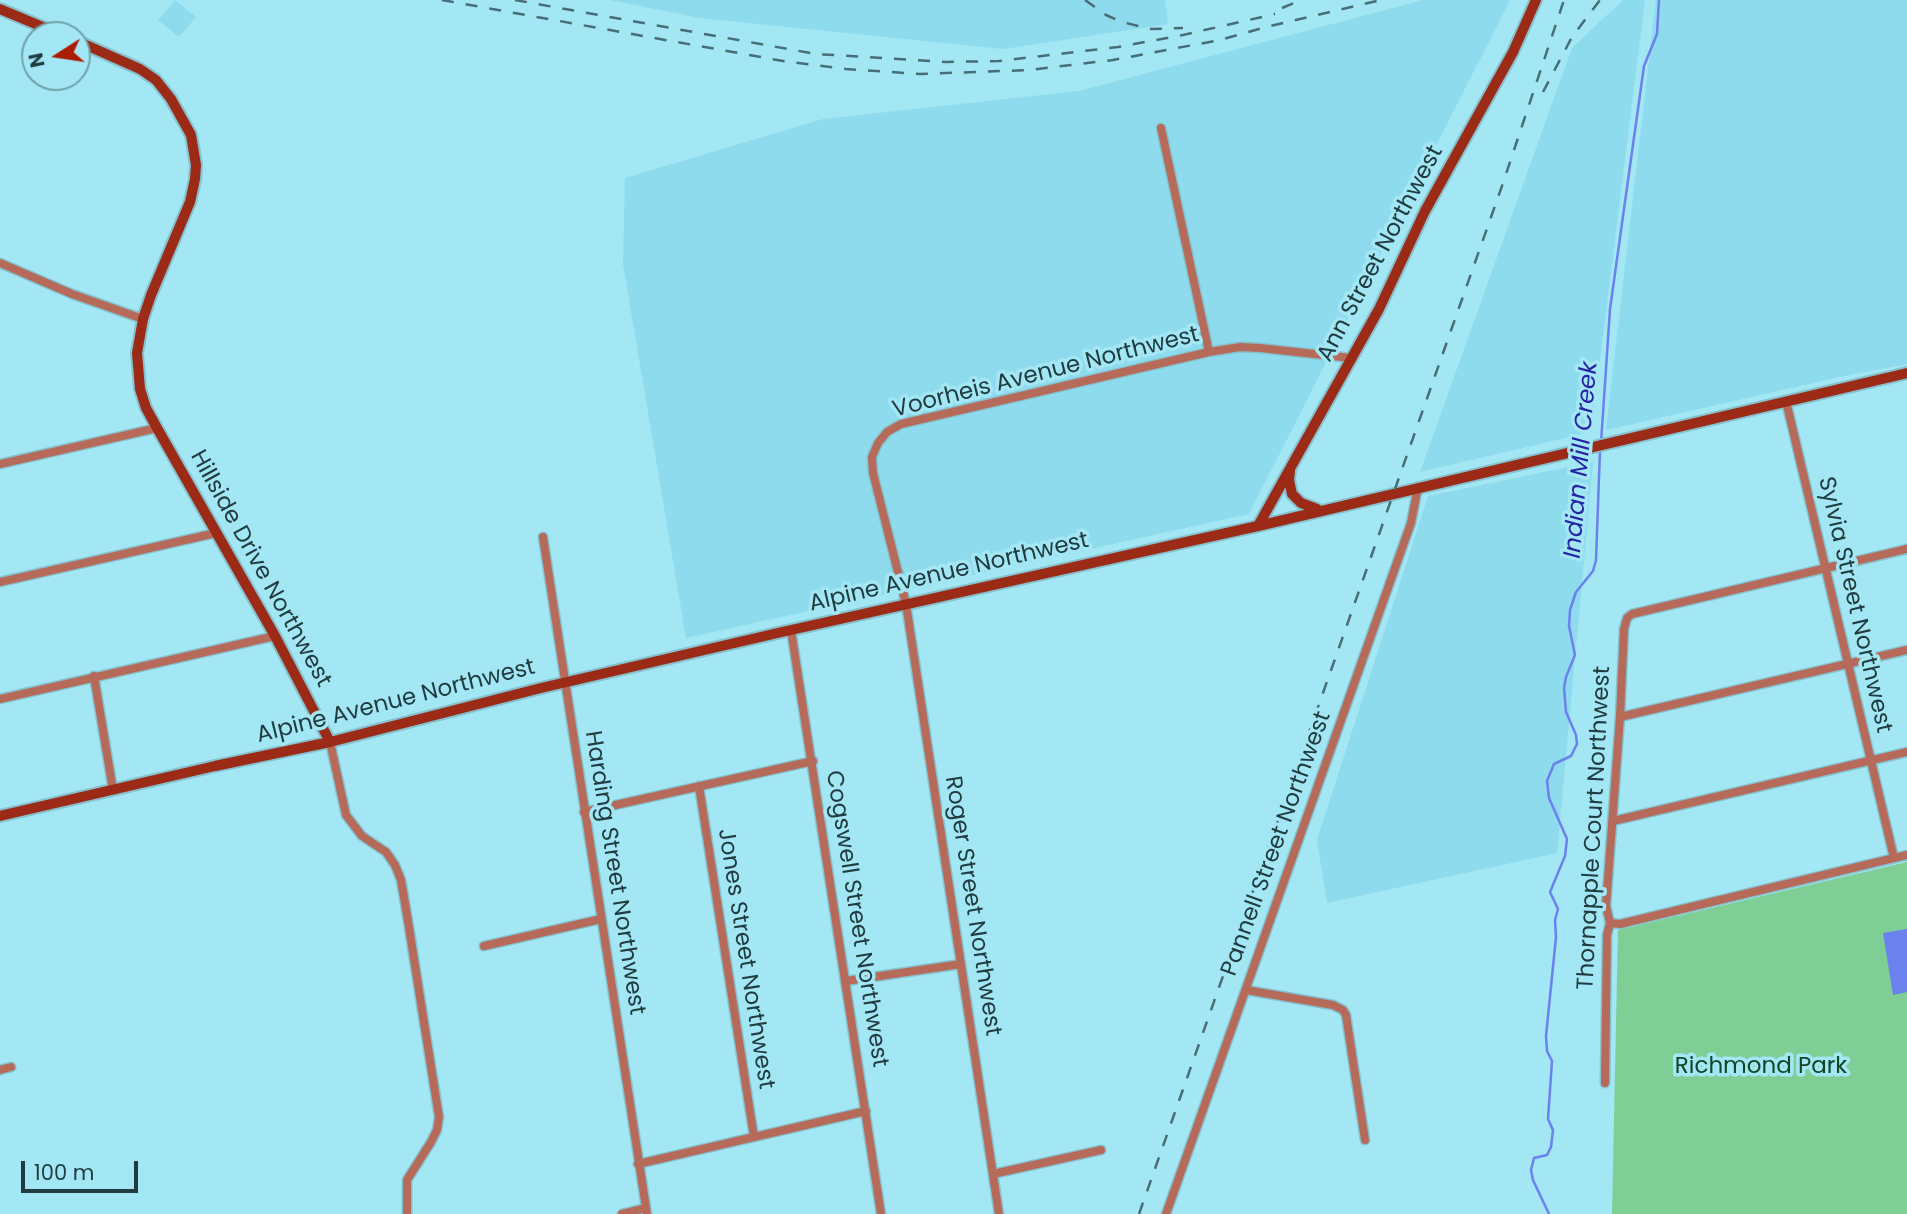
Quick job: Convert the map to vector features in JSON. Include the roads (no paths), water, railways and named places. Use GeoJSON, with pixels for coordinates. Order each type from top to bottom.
{"type":"FeatureCollection","features":[{"type":"Feature","properties":{"kind":"main road","name":"Ann Street Northwest"},"geometry":{"type":"LineString","coordinates":[[1258,526],[1394,278],[1425,211],[1513,52],[1536,0]]}},
{"type":"Feature","properties":{"kind":"main road"},"geometry":{"type":"LineString","coordinates":[[0,9],[29,21]]}},
{"type":"Feature","properties":{"kind":"main road","name":"Hillside Drive Northwest"},"geometry":{"type":"LineString","coordinates":[[91,47],[140,69],[156,80],[171,99],[191,135],[196,165],[190,202],[143,320],[137,353],[138,377],[146,408],[275,636],[330,742]]}},
{"type":"Feature","properties":{"kind":"main road","name":"Alpine Avenue Northwest"},"geometry":{"type":"LineString","coordinates":[[0,816],[330,742],[791,629],[1258,526],[1418,486],[1907,373]]}},
{"type":"Feature","properties":{"kind":"main road"},"geometry":{"type":"LineString","coordinates":[[1292,464],[1289,480],[1292,494],[1301,503],[1320,510]]}},
{"type":"Feature","properties":{"kind":"street"},"geometry":{"type":"LineString","coordinates":[[1161,128],[1209,352]]}},
{"type":"Feature","properties":{"kind":"street"},"geometry":{"type":"LineString","coordinates":[[0,263],[72,294],[143,320]]}},
{"type":"Feature","properties":{"kind":"street","name":"Voorheis Avenue Northwest"},"geometry":{"type":"LineString","coordinates":[[906,604],[873,472],[872,457],[887,432],[901,424],[1240,347],[1351,358]]}},
{"type":"Feature","properties":{"kind":"street","name":"Sylvia Street Northwest"},"geometry":{"type":"LineString","coordinates":[[1786,401],[1895,858]]}},
{"type":"Feature","properties":{"kind":"street"},"geometry":{"type":"LineString","coordinates":[[0,464],[157,428]]}},
{"type":"Feature","properties":{"kind":"street","name":"Pannell Street Northwest"},"geometry":{"type":"LineString","coordinates":[[1166,1214],[1411,523],[1418,486]]}},
{"type":"Feature","properties":{"kind":"street"},"geometry":{"type":"LineString","coordinates":[[0,582],[216,533]]}},
{"type":"Feature","properties":{"kind":"street","name":"Harding Street Northwest"},"geometry":{"type":"LineString","coordinates":[[543,537],[647,1211]]}},
{"type":"Feature","properties":{"kind":"street"},"geometry":{"type":"LineString","coordinates":[[1826,569],[1907,549]]}},
{"type":"Feature","properties":{"kind":"street","name":"Thornapple Court Northwest"},"geometry":{"type":"LineString","coordinates":[[1605,1083],[1607,935],[1610,923],[1606,905],[1620,717],[1623,629],[1627,618],[1632,614],[1826,569]]}},
{"type":"Feature","properties":{"kind":"street","name":"Roger Street Northwest"},"geometry":{"type":"LineString","coordinates":[[906,604],[999,1214]]}},
{"type":"Feature","properties":{"kind":"street","name":"Cogswell Street Northwest"},"geometry":{"type":"LineString","coordinates":[[791,629],[881,1214]]}},
{"type":"Feature","properties":{"kind":"street"},"geometry":{"type":"LineString","coordinates":[[0,699],[275,636]]}},
{"type":"Feature","properties":{"kind":"street"},"geometry":{"type":"LineString","coordinates":[[1620,717],[1907,650]]}},
{"type":"Feature","properties":{"kind":"street"},"geometry":{"type":"LineString","coordinates":[[94,676],[113,790]]}},
{"type":"Feature","properties":{"kind":"street","name":"Hillside Drive Northwest"},"geometry":{"type":"LineString","coordinates":[[330,742],[346,815],[362,836],[386,852],[396,865],[401,880],[423,1012],[439,1117],[431,1142],[407,1180],[407,1214]]}},
{"type":"Feature","properties":{"kind":"street"},"geometry":{"type":"LineString","coordinates":[[1613,821],[1907,752]]}},
{"type":"Feature","properties":{"kind":"street"},"geometry":{"type":"LineString","coordinates":[[584,812],[813,761]]}},
{"type":"Feature","properties":{"kind":"street","name":"Jones Street Northwest"},"geometry":{"type":"LineString","coordinates":[[699,786],[754,1137]]}},
{"type":"Feature","properties":{"kind":"street"},"geometry":{"type":"LineString","coordinates":[[1610,923],[1620,923],[1907,855]]}},
{"type":"Feature","properties":{"kind":"street"},"geometry":{"type":"LineString","coordinates":[[484,946],[601,919]]}},
{"type":"Feature","properties":{"kind":"street"},"geometry":{"type":"LineString","coordinates":[[846,981],[961,964]]}},
{"type":"Feature","properties":{"kind":"street"},"geometry":{"type":"LineString","coordinates":[[1245,990],[1333,1004],[1343,1010],[1346,1015],[1365,1140]]}},
{"type":"Feature","properties":{"kind":"street"},"geometry":{"type":"LineString","coordinates":[[0,1070],[11,1067]]}},
{"type":"Feature","properties":{"kind":"street"},"geometry":{"type":"LineString","coordinates":[[638,1164],[866,1111]]}},
{"type":"Feature","properties":{"kind":"street"},"geometry":{"type":"LineString","coordinates":[[993,1174],[1101,1150]]}},
{"type":"Feature","properties":{"kind":"street"},"geometry":{"type":"LineString","coordinates":[[622,1214],[647,1211]]}},
{"type":"Feature","properties":{"kind":"water"},"geometry":{"type":"Polygon","coordinates":[[[1907,929],[1907,992],[1893,995],[1883,933],[1907,929]]]}},
{"type":"Feature","properties":{"kind":"waterway","name":"Indian Mill Creek"},"geometry":{"type":"LineString","coordinates":[[1601,443],[1610,309],[1644,66],[1657,34],[1659,0]]}},
{"type":"Feature","properties":{"kind":"waterway","name":"Indian Mill Creek"},"geometry":{"type":"LineString","coordinates":[[1549,1214],[1531,1170],[1534,1158],[1547,1155],[1553,1130],[1548,1119],[1552,1061],[1547,1051],[1546,1036],[1558,909],[1550,892],[1565,856],[1567,839],[1549,798],[1547,781],[1554,764],[1571,756],[1577,744],[1566,712],[1564,688],[1575,655],[1569,626],[1570,610],[1576,592],[1593,571],[1596,560],[1600,450]]}},
{"type":"Feature","properties":{"kind":"railway"},"geometry":{"type":"LineString","coordinates":[[442,0],[783,61],[920,74],[1029,70],[1113,60],[1220,40],[1381,0]]}},
{"type":"Feature","properties":{"kind":"railway"},"geometry":{"type":"LineString","coordinates":[[515,0],[816,54],[946,62],[999,61],[1118,47],[1275,14]]}},
{"type":"Feature","properties":{"kind":"railway"},"geometry":{"type":"LineString","coordinates":[[1085,0],[1106,15],[1122,22],[1151,29],[1183,28]]}},
{"type":"Feature","properties":{"kind":"railway"},"geometry":{"type":"LineString","coordinates":[[1282,8],[1301,0]]}},
{"type":"Feature","properties":{"kind":"railway"},"geometry":{"type":"LineString","coordinates":[[1139,1214],[1502,186],[1564,0]]}},
{"type":"Feature","properties":{"kind":"railway"},"geometry":{"type":"LineString","coordinates":[[1543,92],[1572,37],[1600,0]]}},
{"type":"Feature","properties":{"kind":"park label","name":"Richmond Park"},"geometry":{"type":"Point","coordinates":[1761,1067]}}]}
